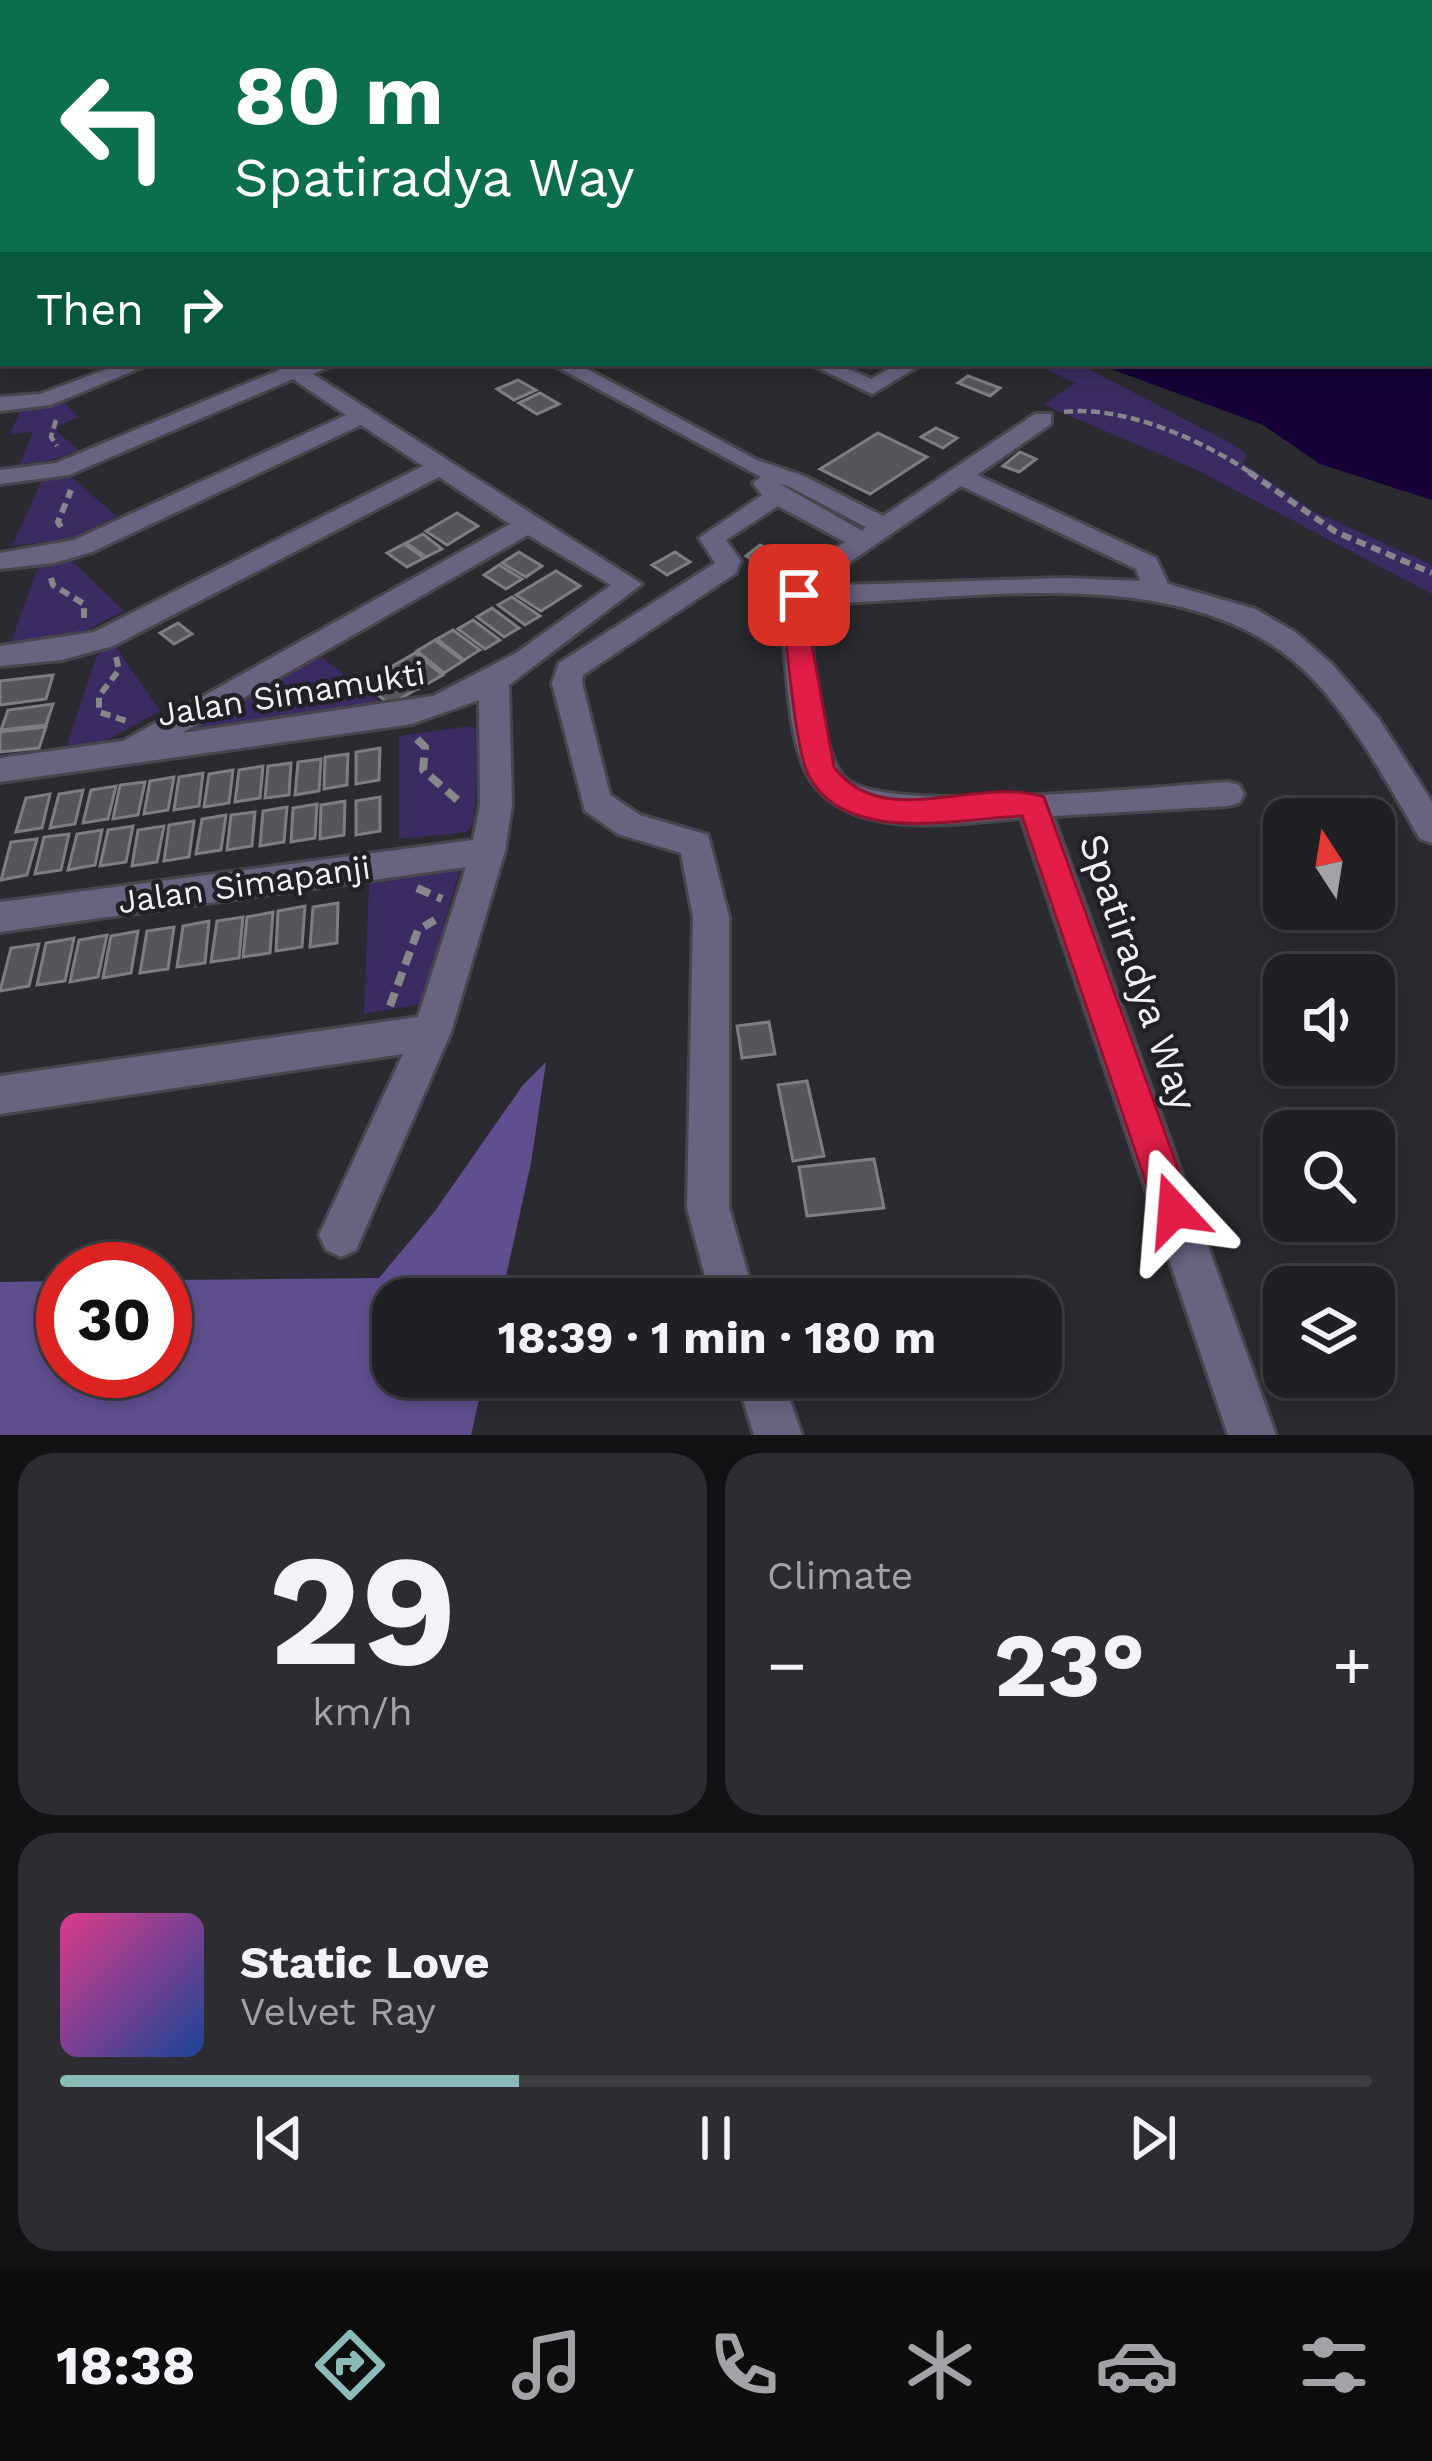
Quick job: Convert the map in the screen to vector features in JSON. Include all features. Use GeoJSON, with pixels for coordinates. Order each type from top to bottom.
{"type":"FeatureCollection","features":[{"type":"Feature","properties":{"kind":"street"},"geometry":{"type":"LineString","coordinates":[[0,404],[43,400],[134,366]]}},
{"type":"Feature","properties":{"kind":"street"},"geometry":{"type":"LineString","coordinates":[[566,366],[749,465],[796,481],[873,534]]}},
{"type":"Feature","properties":{"kind":"street"},"geometry":{"type":"LineString","coordinates":[[824,366],[872,388],[909,366]]}},
{"type":"Feature","properties":{"kind":"street"},"geometry":{"type":"LineString","coordinates":[[0,477],[61,470],[288,369],[528,525],[198,709],[125,755]]}},
{"type":"Feature","properties":{"kind":"street"},"geometry":{"type":"LineString","coordinates":[[0,561],[54,555],[83,546],[362,416]]}},
{"type":"Feature","properties":{"kind":"street"},"geometry":{"type":"LineString","coordinates":[[1043,419],[809,578],[799,595],[795,618],[820,770],[838,795],[880,811],[1228,794]]}},
{"type":"Feature","properties":{"kind":"street"},"geometry":{"type":"LineString","coordinates":[[749,465],[777,496],[873,534]]}},
{"type":"Feature","properties":{"kind":"street"},"geometry":{"type":"LineString","coordinates":[[0,656],[62,650],[103,639],[440,467]]}},
{"type":"Feature","properties":{"kind":"street"},"geometry":{"type":"LineString","coordinates":[[958,475],[1147,564],[1157,589]]}},
{"type":"Feature","properties":{"kind":"street"},"geometry":{"type":"LineString","coordinates":[[727,1278],[708,1208],[711,917],[696,844],[630,825],[596,802],[567,682],[569,670],[727,567],[728,561],[712,538],[777,496]]}},
{"type":"Feature","properties":{"kind":"street","name":"Jalan Simamukti"},"geometry":{"type":"LineString","coordinates":[[0,770],[412,713],[457,702],[494,684],[629,584],[528,525]]}},
{"type":"Feature","properties":{"kind":"street"},"geometry":{"type":"LineString","coordinates":[[809,578],[838,594],[1120,583],[1190,594],[1247,615],[1304,655],[1357,710],[1432,830]]}},
{"type":"Feature","properties":{"kind":"street"},"geometry":{"type":"LineString","coordinates":[[341,1234],[432,1031],[488,851],[496,805],[494,684]]}},
{"type":"Feature","properties":{"kind":"street","name":"Spatiradya Way"},"geometry":{"type":"LineString","coordinates":[[1033,805],[1252,1435]]}},
{"type":"Feature","properties":{"kind":"street","name":"Jalan Simapanji"},"geometry":{"type":"LineString","coordinates":[[0,917],[488,851]]}},
{"type":"Feature","properties":{"kind":"street"},"geometry":{"type":"LineString","coordinates":[[0,1094],[432,1031]]}},
{"type":"Feature","properties":{"kind":"street"},"geometry":{"type":"LineString","coordinates":[[766,1398],[778,1435]]}},
{"type":"Feature","properties":{"kind":"path"},"geometry":{"type":"LineString","coordinates":[[1043,419],[1089,409],[1166,433],[1245,469],[1306,516],[1400,563],[1432,572]]}},
{"type":"Feature","properties":{"kind":"path"},"geometry":{"type":"LineString","coordinates":[[382,1039],[391,1000],[418,930],[444,911],[442,897],[412,884],[460,824],[462,802],[423,770],[425,747],[413,735],[412,713]]}},
{"type":"Feature","properties":{"kind":"shaded area"},"geometry":{"type":"Polygon","coordinates":[[[1038,366],[1083,366],[1236,446],[1248,456],[1242,462],[1313,511],[1432,565],[1432,594],[1197,470],[1044,405],[1075,383],[1038,366]]]}},
{"type":"Feature","properties":{"kind":"shaded area"},"geometry":{"type":"Polygon","coordinates":[[[1109,366],[1432,366],[1432,500],[1320,464],[1263,425],[1109,366]]]}},
{"type":"Feature","properties":{"kind":"shaded area"},"geometry":{"type":"Polygon","coordinates":[[[61,400],[79,417],[58,426],[57,432],[79,450],[20,464],[33,432],[10,434],[21,409],[61,400]]]}},
{"type":"Feature","properties":{"kind":"shaded area"},"geometry":{"type":"Polygon","coordinates":[[[68,474],[116,516],[73,538],[12,546],[43,478],[68,474]]]}},
{"type":"Feature","properties":{"kind":"shaded area"},"geometry":{"type":"Polygon","coordinates":[[[71,560],[124,611],[83,632],[11,642],[39,564],[71,560]]]}},
{"type":"Feature","properties":{"kind":"shaded area"},"geometry":{"type":"Polygon","coordinates":[[[115,646],[160,711],[105,741],[67,746],[97,655],[115,646]]]}},
{"type":"Feature","properties":{"kind":"shaded area"},"geometry":{"type":"Polygon","coordinates":[[[320,656],[390,710],[178,733],[320,656]]]}},
{"type":"Feature","properties":{"kind":"shaded area"},"geometry":{"type":"Polygon","coordinates":[[[470,726],[479,731],[474,821],[467,832],[399,839],[399,736],[470,726]]]}},
{"type":"Feature","properties":{"kind":"shaded area"},"geometry":{"type":"Polygon","coordinates":[[[460,869],[421,1004],[364,1014],[369,883],[460,869]]]}},
{"type":"Feature","properties":{"kind":"shaded area"},"geometry":{"type":"Polygon","coordinates":[[[546,1062],[531,1163],[506,1278],[379,1278],[435,1211],[523,1085],[546,1062]]]}},
{"type":"Feature","properties":{"kind":"shaded area"},"geometry":{"type":"Polygon","coordinates":[[[372,1278],[372,1398],[479,1398],[471,1435],[0,1435],[0,1282],[36,1281],[36,1398],[192,1398],[192,1280],[372,1278]]]}},
{"type":"Feature","properties":{"kind":"building"},"geometry":{"type":"Polygon","coordinates":[[[968,376],[1000,388],[990,396],[958,383],[968,376]]]}},
{"type":"Feature","properties":{"kind":"building"},"geometry":{"type":"Polygon","coordinates":[[[518,380],[536,390],[514,400],[497,389],[518,380]]]}},
{"type":"Feature","properties":{"kind":"building"},"geometry":{"type":"Polygon","coordinates":[[[540,393],[559,404],[537,414],[519,403],[540,393]]]}},
{"type":"Feature","properties":{"kind":"building"},"geometry":{"type":"Polygon","coordinates":[[[936,428],[957,438],[943,448],[921,437],[936,428]]]}},
{"type":"Feature","properties":{"kind":"building"},"geometry":{"type":"Polygon","coordinates":[[[878,433],[927,457],[870,494],[820,469],[878,433]]]}},
{"type":"Feature","properties":{"kind":"building"},"geometry":{"type":"Polygon","coordinates":[[[1020,452],[1036,459],[1019,472],[1003,466],[1020,452]]]}},
{"type":"Feature","properties":{"kind":"building"},"geometry":{"type":"Polygon","coordinates":[[[457,513],[478,526],[447,545],[426,531],[457,513]]]}},
{"type":"Feature","properties":{"kind":"building"},"geometry":{"type":"Polygon","coordinates":[[[423,534],[442,549],[426,557],[406,543],[423,534]]]}},
{"type":"Feature","properties":{"kind":"building"},"geometry":{"type":"Polygon","coordinates":[[[404,544],[424,558],[407,567],[387,553],[404,544]]]}},
{"type":"Feature","properties":{"kind":"building"},"geometry":{"type":"Polygon","coordinates":[[[760,545],[783,558],[769,568],[746,556],[760,545]]]}},
{"type":"Feature","properties":{"kind":"building"},"geometry":{"type":"Polygon","coordinates":[[[519,552],[542,566],[526,577],[502,563],[519,552]]]}},
{"type":"Feature","properties":{"kind":"building"},"geometry":{"type":"Polygon","coordinates":[[[675,552],[690,562],[667,575],[652,565],[675,552]]]}},
{"type":"Feature","properties":{"kind":"building"},"geometry":{"type":"Polygon","coordinates":[[[499,565],[522,579],[506,589],[484,575],[499,565]]]}},
{"type":"Feature","properties":{"kind":"building"},"geometry":{"type":"Polygon","coordinates":[[[556,571],[580,586],[541,611],[516,595],[556,571]]]}},
{"type":"Feature","properties":{"kind":"building"},"geometry":{"type":"Polygon","coordinates":[[[512,597],[540,616],[525,625],[498,605],[512,597]]]}},
{"type":"Feature","properties":{"kind":"building"},"geometry":{"type":"Polygon","coordinates":[[[492,608],[519,628],[504,637],[477,617],[492,608]]]}},
{"type":"Feature","properties":{"kind":"building"},"geometry":{"type":"Polygon","coordinates":[[[473,620],[500,640],[485,649],[458,629],[473,620]]]}},
{"type":"Feature","properties":{"kind":"building"},"geometry":{"type":"Polygon","coordinates":[[[178,623],[192,634],[174,644],[160,633],[178,623]]]}},
{"type":"Feature","properties":{"kind":"building"},"geometry":{"type":"Polygon","coordinates":[[[453,630],[480,650],[464,660],[437,639],[453,630]]]}},
{"type":"Feature","properties":{"kind":"building"},"geometry":{"type":"Polygon","coordinates":[[[435,640],[463,661],[444,673],[417,651],[435,640]]]}},
{"type":"Feature","properties":{"kind":"building"},"geometry":{"type":"Polygon","coordinates":[[[415,653],[443,675],[418,689],[391,667],[415,653]]]}},
{"type":"Feature","properties":{"kind":"building"},"geometry":{"type":"Polygon","coordinates":[[[388,667],[415,690],[390,705],[363,682],[388,667]]]}},
{"type":"Feature","properties":{"kind":"building"},"geometry":{"type":"Polygon","coordinates":[[[53,675],[46,699],[0,705],[0,681],[53,675]]]}},
{"type":"Feature","properties":{"kind":"building"},"geometry":{"type":"Polygon","coordinates":[[[53,704],[46,725],[1,730],[8,710],[53,704]]]}},
{"type":"Feature","properties":{"kind":"building"},"geometry":{"type":"Polygon","coordinates":[[[46,727],[39,748],[0,752],[0,732],[46,727]]]}},
{"type":"Feature","properties":{"kind":"building"},"geometry":{"type":"Polygon","coordinates":[[[380,748],[379,780],[356,784],[356,752],[380,748]]]}},
{"type":"Feature","properties":{"kind":"building"},"geometry":{"type":"Polygon","coordinates":[[[348,754],[347,785],[324,789],[325,757],[348,754]]]}},
{"type":"Feature","properties":{"kind":"building"},"geometry":{"type":"Polygon","coordinates":[[[321,759],[319,791],[295,795],[298,762],[321,759]]]}},
{"type":"Feature","properties":{"kind":"building"},"geometry":{"type":"Polygon","coordinates":[[[291,763],[289,795],[265,798],[268,766],[291,763]]]}},
{"type":"Feature","properties":{"kind":"building"},"geometry":{"type":"Polygon","coordinates":[[[263,766],[260,798],[235,802],[239,770],[263,766]]]}},
{"type":"Feature","properties":{"kind":"building"},"geometry":{"type":"Polygon","coordinates":[[[233,770],[229,803],[204,807],[209,774],[233,770]]]}},
{"type":"Feature","properties":{"kind":"building"},"geometry":{"type":"Polygon","coordinates":[[[203,773],[199,806],[174,810],[179,777],[203,773]]]}},
{"type":"Feature","properties":{"kind":"building"},"geometry":{"type":"Polygon","coordinates":[[[174,777],[168,810],[144,814],[150,781],[174,777]]]}},
{"type":"Feature","properties":{"kind":"building"},"geometry":{"type":"Polygon","coordinates":[[[145,782],[138,815],[113,819],[120,785],[145,782]]]}},
{"type":"Feature","properties":{"kind":"building"},"geometry":{"type":"Polygon","coordinates":[[[116,786],[108,819],[83,823],[91,790],[116,786]]]}},
{"type":"Feature","properties":{"kind":"building"},"geometry":{"type":"Polygon","coordinates":[[[83,790],[75,824],[50,828],[59,794],[83,790]]]}},
{"type":"Feature","properties":{"kind":"building"},"geometry":{"type":"Polygon","coordinates":[[[50,794],[42,828],[16,832],[26,798],[50,794]]]}},
{"type":"Feature","properties":{"kind":"building"},"geometry":{"type":"Polygon","coordinates":[[[380,797],[380,831],[356,835],[356,801],[380,797]]]}},
{"type":"Feature","properties":{"kind":"building"},"geometry":{"type":"Polygon","coordinates":[[[345,801],[344,835],[320,839],[321,805],[345,801]]]}},
{"type":"Feature","properties":{"kind":"building"},"geometry":{"type":"Polygon","coordinates":[[[317,804],[315,838],[291,842],[293,808],[317,804]]]}},
{"type":"Feature","properties":{"kind":"building"},"geometry":{"type":"Polygon","coordinates":[[[287,807],[284,842],[260,846],[263,811],[287,807]]]}},
{"type":"Feature","properties":{"kind":"building"},"geometry":{"type":"Polygon","coordinates":[[[255,812],[252,846],[227,850],[231,815],[255,812]]]}},
{"type":"Feature","properties":{"kind":"building"},"geometry":{"type":"Polygon","coordinates":[[[226,815],[221,850],[196,854],[202,819],[226,815]]]}},
{"type":"Feature","properties":{"kind":"building"},"geometry":{"type":"Polygon","coordinates":[[[194,821],[189,857],[164,861],[169,825],[194,821]]]}},
{"type":"Feature","properties":{"kind":"building"},"geometry":{"type":"Polygon","coordinates":[[[133,826],[126,862],[100,866],[108,830],[133,826]]]}},
{"type":"Feature","properties":{"kind":"building"},"geometry":{"type":"Polygon","coordinates":[[[164,826],[157,862],[132,866],[138,830],[164,826]]]}},
{"type":"Feature","properties":{"kind":"building"},"geometry":{"type":"Polygon","coordinates":[[[102,830],[95,865],[68,870],[77,834],[102,830]]]}},
{"type":"Feature","properties":{"kind":"building"},"geometry":{"type":"Polygon","coordinates":[[[69,834],[61,870],[35,874],[44,837],[69,834]]]}},
{"type":"Feature","properties":{"kind":"building"},"geometry":{"type":"Polygon","coordinates":[[[37,839],[27,875],[1,880],[11,842],[37,839]]]}},
{"type":"Feature","properties":{"kind":"building"},"geometry":{"type":"Polygon","coordinates":[[[338,903],[337,943],[310,947],[313,907],[338,903]]]}},
{"type":"Feature","properties":{"kind":"building"},"geometry":{"type":"Polygon","coordinates":[[[305,906],[302,947],[276,951],[278,911],[305,906]]]}},
{"type":"Feature","properties":{"kind":"building"},"geometry":{"type":"Polygon","coordinates":[[[273,912],[270,953],[243,957],[247,917],[273,912]]]}},
{"type":"Feature","properties":{"kind":"building"},"geometry":{"type":"Polygon","coordinates":[[[243,917],[239,958],[211,962],[217,921],[243,917]]]}},
{"type":"Feature","properties":{"kind":"building"},"geometry":{"type":"Polygon","coordinates":[[[209,921],[205,963],[177,967],[183,926],[209,921]]]}},
{"type":"Feature","properties":{"kind":"building"},"geometry":{"type":"Polygon","coordinates":[[[174,927],[168,969],[140,973],[147,931],[174,927]]]}},
{"type":"Feature","properties":{"kind":"building"},"geometry":{"type":"Polygon","coordinates":[[[138,931],[131,973],[103,978],[111,936],[138,931]]]}},
{"type":"Feature","properties":{"kind":"building"},"geometry":{"type":"Polygon","coordinates":[[[107,935],[98,977],[70,982],[79,940],[107,935]]]}},
{"type":"Feature","properties":{"kind":"building"},"geometry":{"type":"Polygon","coordinates":[[[74,938],[65,981],[37,985],[46,943],[74,938]]]}},
{"type":"Feature","properties":{"kind":"building"},"geometry":{"type":"Polygon","coordinates":[[[39,944],[29,986],[0,991],[11,948],[39,944]]]}},
{"type":"Feature","properties":{"kind":"building"},"geometry":{"type":"Polygon","coordinates":[[[769,1022],[775,1054],[742,1058],[737,1026],[769,1022]]]}},
{"type":"Feature","properties":{"kind":"building"},"geometry":{"type":"Polygon","coordinates":[[[807,1081],[824,1156],[793,1161],[778,1085],[807,1081]]]}},
{"type":"Feature","properties":{"kind":"building"},"geometry":{"type":"Polygon","coordinates":[[[874,1159],[884,1208],[807,1216],[799,1167],[874,1159]]]}},
{"type":"Feature","properties":{"kind":"route"},"geometry":{"type":"LineString","coordinates":[[799,595],[795,618],[820,770],[838,795],[880,811],[1033,805],[1174,1210]]}}]}
